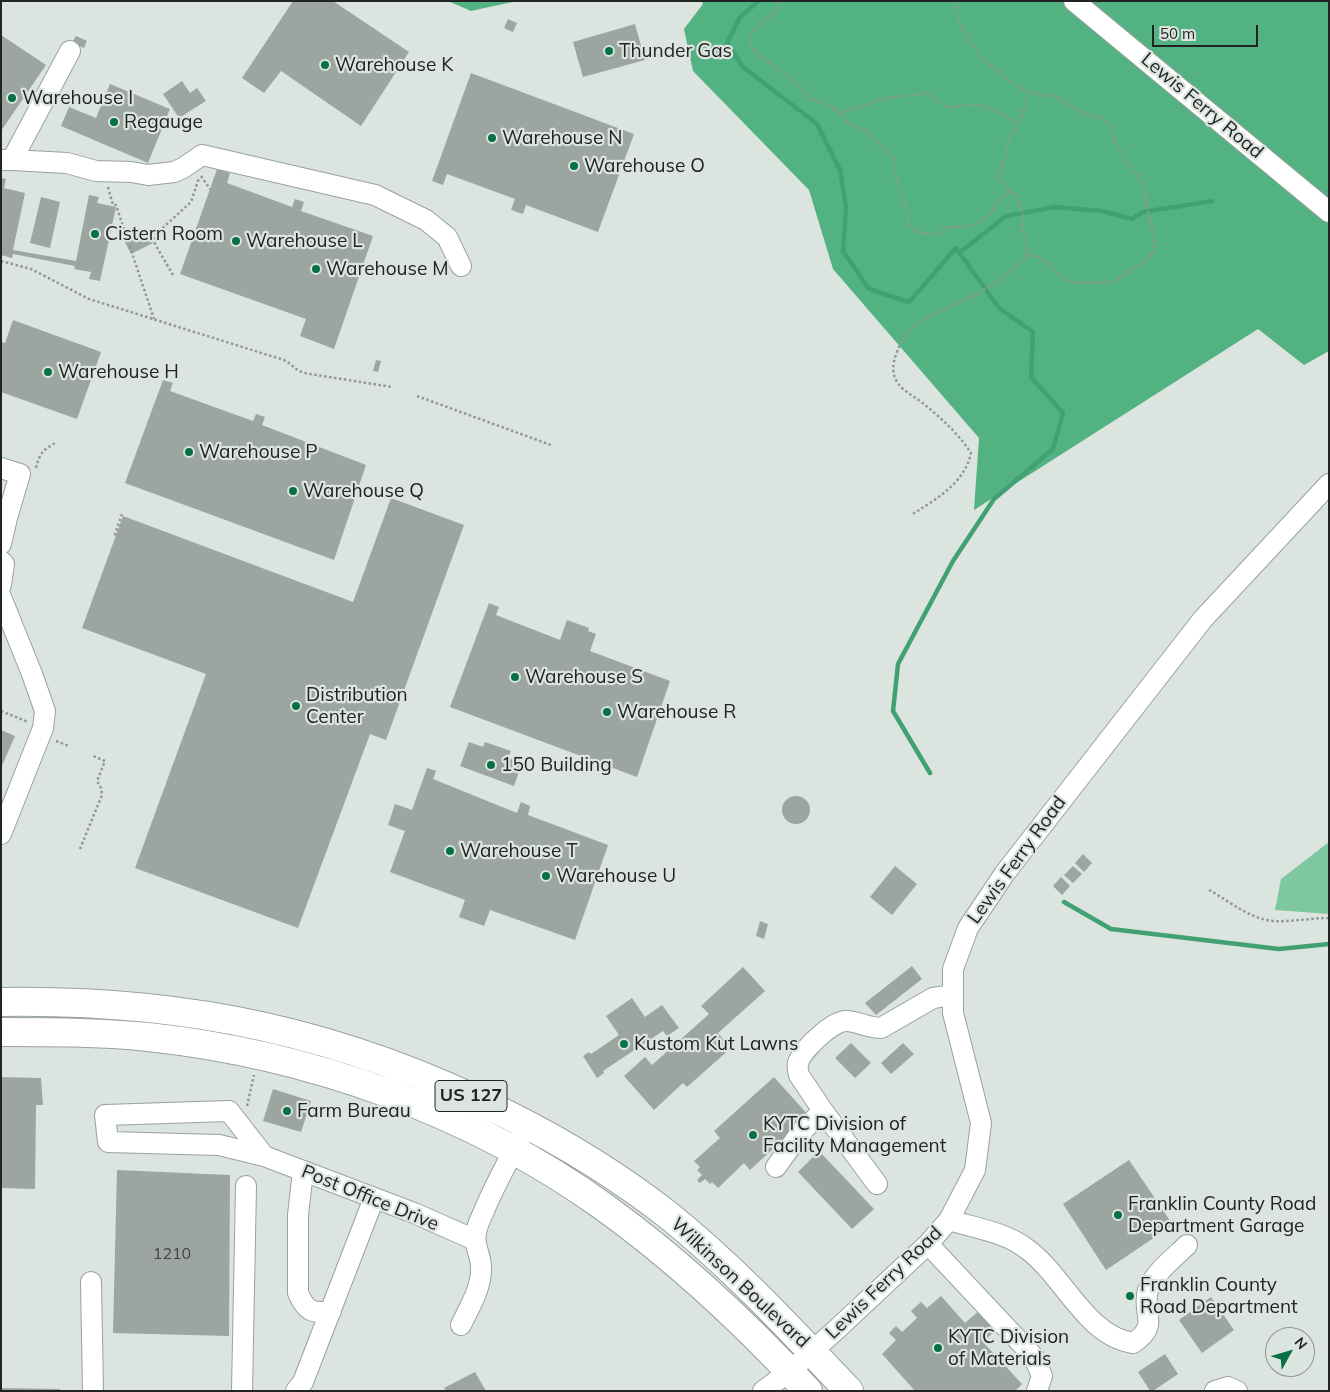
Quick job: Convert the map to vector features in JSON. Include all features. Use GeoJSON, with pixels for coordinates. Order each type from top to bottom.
{"type":"FeatureCollection","features":[{"type":"Feature","properties":{"kind":"highway","name":"Wilkinson Boulevard"},"geometry":{"type":"LineString","coordinates":[[1,1002],[90,1003],[146,1007],[223,1018],[333,1043],[388,1062],[467,1094],[527,1124],[588,1160],[630,1187],[667,1215],[740,1278],[849,1391]]}},
{"type":"Feature","properties":{"kind":"highway","name":"Wilkinson Boulevard"},"geometry":{"type":"LineString","coordinates":[[1,1032],[123,1035],[184,1042],[255,1054],[327,1073],[398,1098],[468,1128],[514,1151],[569,1183],[602,1205],[665,1253],[725,1306],[808,1391]]}},
{"type":"Feature","properties":{"kind":"street","name":"Lewis Ferry Road"},"geometry":{"type":"LineString","coordinates":[[1074,1],[1329,212]]}},
{"type":"Feature","properties":{"kind":"street"},"geometry":{"type":"LineString","coordinates":[[70,52],[6,160],[67,163],[103,171],[148,175],[174,172],[191,164],[202,155],[375,195],[426,220],[447,237],[461,266]]}},
{"type":"Feature","properties":{"kind":"street"},"geometry":{"type":"LineString","coordinates":[[1,468],[20,474],[4,517],[1,544]]}},
{"type":"Feature","properties":{"kind":"street","name":"Lewis Ferry Road"},"geometry":{"type":"LineString","coordinates":[[763,1391],[812,1352],[928,1244],[949,1220],[975,1170],[981,1123],[953,1013],[953,969],[968,928],[1004,873],[1203,619],[1329,484]]}},
{"type":"Feature","properties":{"kind":"street"},"geometry":{"type":"LineString","coordinates":[[1,560],[4,564],[1,585]]}},
{"type":"Feature","properties":{"kind":"street"},"geometry":{"type":"LineString","coordinates":[[1,834],[47,733],[45,711],[4,604]]}},
{"type":"Feature","properties":{"kind":"street"},"geometry":{"type":"LineString","coordinates":[[877,1184],[823,1111],[797,1069],[798,1062],[824,1032],[836,1023],[846,1021],[880,1028],[933,998],[953,995]]}},
{"type":"Feature","properties":{"kind":"street","name":"Post Office Drive"},"geometry":{"type":"LineString","coordinates":[[264,1156],[229,1111],[105,1115],[108,1142],[219,1145],[264,1156],[374,1198],[475,1240]]}},
{"type":"Feature","properties":{"kind":"street"},"geometry":{"type":"LineString","coordinates":[[776,1167],[801,1132],[823,1111]]}},
{"type":"Feature","properties":{"kind":"street"},"geometry":{"type":"LineString","coordinates":[[461,1324],[477,1292],[480,1280],[482,1268],[475,1240],[477,1229],[502,1171],[527,1124]]}},
{"type":"Feature","properties":{"kind":"street"},"geometry":{"type":"LineString","coordinates":[[303,1171],[298,1214],[298,1294],[303,1305],[312,1312],[330,1311]]}},
{"type":"Feature","properties":{"kind":"street"},"geometry":{"type":"LineString","coordinates":[[242,1391],[246,1186]]}},
{"type":"Feature","properties":{"kind":"street"},"geometry":{"type":"LineString","coordinates":[[296,1391],[303,1382],[374,1198]]}},
{"type":"Feature","properties":{"kind":"street"},"geometry":{"type":"LineString","coordinates":[[949,1220],[996,1234],[1012,1240],[1027,1249],[1042,1262],[1098,1326],[1122,1342],[1134,1343],[1141,1338],[1148,1328],[1148,1290],[1159,1273],[1187,1245]]}},
{"type":"Feature","properties":{"kind":"street"},"geometry":{"type":"LineString","coordinates":[[928,1244],[1034,1357],[1042,1376],[1037,1391]]}},
{"type":"Feature","properties":{"kind":"street"},"geometry":{"type":"LineString","coordinates":[[92,1282],[93,1391]]}},
{"type":"Feature","properties":{"kind":"street"},"geometry":{"type":"LineString","coordinates":[[1215,1391],[1228,1387],[1237,1391]]}},
{"type":"Feature","properties":{"kind":"path"},"geometry":{"type":"LineString","coordinates":[[778,1],[778,9],[751,33],[751,45],[756,53],[796,83],[810,98],[830,106],[849,124],[865,130],[893,157],[897,182],[907,209],[908,224],[915,232],[928,235],[940,234],[944,228],[969,226],[981,222],[989,216],[997,201],[1010,191]]}},
{"type":"Feature","properties":{"kind":"path"},"geometry":{"type":"LineString","coordinates":[[911,515],[950,490],[969,461],[971,453],[946,422],[919,400],[908,394],[896,381],[892,364],[899,344],[908,331],[941,309],[979,293],[1006,275],[1026,257],[1036,255],[1052,267],[1063,279],[1079,283],[1113,282],[1148,259],[1155,248],[1145,201],[1146,187],[1125,160],[1116,144],[1112,127],[1103,118],[1086,116],[1056,96],[1040,95],[1026,91],[1010,82],[980,56],[961,27],[954,1]]}},
{"type":"Feature","properties":{"kind":"path"},"geometry":{"type":"LineString","coordinates":[[1026,91],[1026,106],[1009,138],[1005,158],[997,177],[1018,197],[1023,215],[1022,227],[1027,245],[1026,257]]}},
{"type":"Feature","properties":{"kind":"path"},"geometry":{"type":"LineString","coordinates":[[840,114],[882,98],[926,93],[948,108],[969,104],[990,107],[1018,124]]}},
{"type":"Feature","properties":{"kind":"path"},"geometry":{"type":"LineString","coordinates":[[103,171],[113,205],[116,205],[154,319]]}},
{"type":"Feature","properties":{"kind":"path"},"geometry":{"type":"LineString","coordinates":[[173,275],[155,244],[156,235],[191,202],[200,175],[210,189]]}},
{"type":"Feature","properties":{"kind":"path"},"geometry":{"type":"LineString","coordinates":[[1,261],[31,269],[89,298],[284,360],[295,369],[304,373],[392,387]]}},
{"type":"Feature","properties":{"kind":"path"},"geometry":{"type":"LineString","coordinates":[[417,396],[551,445]]}},
{"type":"Feature","properties":{"kind":"path"},"geometry":{"type":"LineString","coordinates":[[35,472],[40,454],[57,442]]}},
{"type":"Feature","properties":{"kind":"path"},"geometry":{"type":"LineString","coordinates":[[116,535],[122,514]]}},
{"type":"Feature","properties":{"kind":"path"},"geometry":{"type":"LineString","coordinates":[[1,711],[69,746]]}},
{"type":"Feature","properties":{"kind":"path"},"geometry":{"type":"LineString","coordinates":[[80,849],[102,795],[97,781],[104,761],[93,756]]}},
{"type":"Feature","properties":{"kind":"path"},"geometry":{"type":"LineString","coordinates":[[1209,890],[1242,910],[1273,921],[1328,918]]}},
{"type":"Feature","properties":{"kind":"path"},"geometry":{"type":"LineString","coordinates":[[246,1112],[255,1070]]}},
{"type":"Feature","properties":{"kind":"green space"},"geometry":{"type":"Polygon","coordinates":[[[448,1],[517,1],[471,11],[448,1]]]}},
{"type":"Feature","properties":{"kind":"green space"},"geometry":{"type":"Polygon","coordinates":[[[701,1],[1329,1],[1329,351],[1304,365],[1258,329],[974,510],[979,438],[833,269],[809,190],[693,71],[684,29],[703,4],[701,1]]]}},
{"type":"Feature","properties":{"kind":"green space"},"geometry":{"type":"Polygon","coordinates":[[[1329,842],[1329,914],[1275,910],[1281,879],[1329,842]]]}},
{"type":"Feature","properties":{"kind":"building","name":"Warehouse K"},"geometry":{"type":"Polygon","coordinates":[[[293,1],[333,1],[409,52],[361,126],[281,71],[264,93],[242,78],[293,1]]]}},
{"type":"Feature","properties":{"kind":"building"},"geometry":{"type":"Polygon","coordinates":[[[508,19],[517,23],[513,32],[504,28],[508,19]]]}},
{"type":"Feature","properties":{"kind":"building","name":"Thunder Gas"},"geometry":{"type":"Polygon","coordinates":[[[635,24],[645,60],[583,77],[573,42],[635,24]]]}},
{"type":"Feature","properties":{"kind":"building","name":"Warehouse I"},"geometry":{"type":"Polygon","coordinates":[[[1,35],[46,65],[1,131],[1,35]]]}},
{"type":"Feature","properties":{"kind":"building"},"geometry":{"type":"Polygon","coordinates":[[[76,36],[87,41],[84,48],[72,43],[76,36]]]}},
{"type":"Feature","properties":{"kind":"building"},"geometry":{"type":"Polygon","coordinates":[[[471,73],[634,134],[598,232],[526,205],[523,214],[511,210],[515,199],[447,174],[443,185],[432,181],[471,73]]]}},
{"type":"Feature","properties":{"kind":"building"},"geometry":{"type":"Polygon","coordinates":[[[182,81],[190,93],[197,88],[206,101],[179,118],[163,94],[182,81]]]}},
{"type":"Feature","properties":{"kind":"building","name":"Regauge"},"geometry":{"type":"Polygon","coordinates":[[[110,84],[170,109],[148,163],[61,126],[69,107],[96,118],[110,84]]]}},
{"type":"Feature","properties":{"kind":"building"},"geometry":{"type":"Polygon","coordinates":[[[217,169],[230,173],[227,183],[292,207],[295,199],[304,202],[301,211],[373,236],[334,349],[300,336],[306,319],[180,274],[217,169]]]}},
{"type":"Feature","properties":{"kind":"building"},"geometry":{"type":"Polygon","coordinates":[[[1,178],[6,179],[4,188],[25,193],[13,250],[76,261],[89,195],[99,197],[97,203],[116,207],[100,281],[89,279],[91,272],[74,269],[75,266],[13,254],[12,258],[1,255],[1,178]]]}},
{"type":"Feature","properties":{"kind":"building"},"geometry":{"type":"Polygon","coordinates":[[[41,197],[60,202],[50,248],[30,243],[41,197]]]}},
{"type":"Feature","properties":{"kind":"building"},"geometry":{"type":"Polygon","coordinates":[[[142,231],[144,235],[149,233],[153,243],[131,254],[124,240],[142,231]]]}},
{"type":"Feature","properties":{"kind":"building","name":"Warehouse H"},"geometry":{"type":"Polygon","coordinates":[[[13,320],[101,352],[77,419],[1,392],[1,342],[5,343],[13,320]]]}},
{"type":"Feature","properties":{"kind":"building"},"geometry":{"type":"Polygon","coordinates":[[[376,360],[381,361],[378,372],[373,371],[376,360]]]}},
{"type":"Feature","properties":{"kind":"building"},"geometry":{"type":"Polygon","coordinates":[[[163,380],[173,383],[170,391],[253,421],[256,414],[265,417],[262,425],[366,465],[334,560],[125,483],[163,380]]]}},
{"type":"Feature","properties":{"kind":"building","name":"Distribution Center"},"geometry":{"type":"Polygon","coordinates":[[[391,498],[464,525],[386,740],[370,734],[298,928],[135,868],[206,674],[82,628],[123,516],[353,602],[391,498]]]}},
{"type":"Feature","properties":{"kind":"building"},"geometry":{"type":"Polygon","coordinates":[[[489,603],[499,607],[496,615],[560,640],[567,620],[589,628],[588,631],[596,634],[590,651],[670,681],[637,777],[450,707],[489,603]]]}},
{"type":"Feature","properties":{"kind":"building"},"geometry":{"type":"Polygon","coordinates":[[[1,730],[15,736],[1,768],[1,730]]]}},
{"type":"Feature","properties":{"kind":"building","name":"150 Building"},"geometry":{"type":"Polygon","coordinates":[[[469,742],[483,747],[485,742],[511,751],[508,758],[522,763],[514,786],[460,766],[469,742]]]}},
{"type":"Feature","properties":{"kind":"building"},"geometry":{"type":"Polygon","coordinates":[[[427,768],[436,771],[433,779],[517,813],[521,802],[530,806],[528,815],[608,845],[575,940],[490,910],[484,926],[459,917],[465,900],[390,872],[405,831],[388,825],[395,804],[412,810],[427,768]]]}},
{"type":"Feature","properties":{"kind":"building"},"geometry":{"type":"Polygon","coordinates":[[[796,796],[806,800],[810,810],[806,820],[796,824],[786,820],[782,810],[786,800],[796,796]]]}},
{"type":"Feature","properties":{"kind":"building"},"geometry":{"type":"Polygon","coordinates":[[[1083,854],[1092,863],[1084,872],[1075,863],[1083,854]]]}},
{"type":"Feature","properties":{"kind":"building"},"geometry":{"type":"Polygon","coordinates":[[[895,866],[917,884],[892,915],[870,897],[895,866]]]}},
{"type":"Feature","properties":{"kind":"building"},"geometry":{"type":"Polygon","coordinates":[[[1073,866],[1082,874],[1073,883],[1064,875],[1073,866]]]}},
{"type":"Feature","properties":{"kind":"building"},"geometry":{"type":"Polygon","coordinates":[[[1061,877],[1070,886],[1062,895],[1053,886],[1061,877]]]}},
{"type":"Feature","properties":{"kind":"building"},"geometry":{"type":"Polygon","coordinates":[[[760,921],[768,924],[764,939],[756,936],[760,921]]]}},
{"type":"Feature","properties":{"kind":"building"},"geometry":{"type":"Polygon","coordinates":[[[912,966],[922,979],[876,1015],[865,1003],[912,966]]]}},
{"type":"Feature","properties":{"kind":"building"},"geometry":{"type":"Polygon","coordinates":[[[743,967],[765,991],[718,1033],[731,1048],[687,1087],[683,1083],[654,1110],[624,1076],[645,1057],[652,1065],[709,1014],[701,1006],[743,967]]]}},
{"type":"Feature","properties":{"kind":"building","name":"Kustom Kut Lawns"},"geometry":{"type":"Polygon","coordinates":[[[632,998],[645,1017],[662,1005],[679,1028],[667,1036],[663,1031],[603,1071],[604,1073],[597,1078],[583,1056],[589,1052],[591,1054],[619,1035],[606,1016],[632,998]]]}},
{"type":"Feature","properties":{"kind":"building"},"geometry":{"type":"Polygon","coordinates":[[[851,1043],[871,1063],[855,1078],[835,1058],[851,1043]]]}},
{"type":"Feature","properties":{"kind":"building"},"geometry":{"type":"Polygon","coordinates":[[[903,1043],[914,1054],[891,1074],[881,1063],[903,1043]]]}},
{"type":"Feature","properties":{"kind":"building"},"geometry":{"type":"Polygon","coordinates":[[[1,1077],[41,1078],[43,1105],[36,1105],[35,1189],[2,1188],[1,1077]]]}},
{"type":"Feature","properties":{"kind":"building","name":"KYTC Division of Facility Management"},"geometry":{"type":"Polygon","coordinates":[[[774,1077],[809,1116],[750,1170],[744,1163],[718,1188],[712,1182],[710,1184],[705,1179],[700,1183],[697,1180],[702,1175],[697,1170],[700,1167],[694,1161],[720,1138],[714,1131],[774,1077]]]}},
{"type":"Feature","properties":{"kind":"building","name":"Farm Bureau"},"geometry":{"type":"Polygon","coordinates":[[[273,1089],[311,1101],[301,1132],[263,1121],[273,1089]]]}},
{"type":"Feature","properties":{"kind":"building"},"geometry":{"type":"Polygon","coordinates":[[[819,1151],[874,1209],[852,1229],[798,1172],[819,1151]]]}},
{"type":"Feature","properties":{"kind":"building","name":"Franklin County Road Department Garage"},"geometry":{"type":"Polygon","coordinates":[[[1129,1160],[1173,1225],[1106,1270],[1063,1204],[1129,1160]]]}},
{"type":"Feature","properties":{"kind":"building"},"geometry":{"type":"Polygon","coordinates":[[[117,1170],[230,1175],[229,1336],[113,1333],[117,1170]]]}},
{"type":"Feature","properties":{"kind":"building","name":"KYTC Division of Materials"},"geometry":{"type":"Polygon","coordinates":[[[941,1296],[965,1323],[980,1310],[997,1329],[983,1342],[1022,1384],[1015,1391],[915,1391],[882,1354],[896,1340],[889,1333],[896,1326],[902,1332],[917,1318],[911,1311],[921,1302],[927,1308],[941,1296]]]}},
{"type":"Feature","properties":{"kind":"building"},"geometry":{"type":"Polygon","coordinates":[[[1211,1297],[1234,1330],[1202,1353],[1179,1320],[1211,1297]]]}},
{"type":"Feature","properties":{"kind":"building"},"geometry":{"type":"Polygon","coordinates":[[[1165,1354],[1178,1374],[1153,1391],[1150,1391],[1138,1372],[1165,1354]]]}},
{"type":"Feature","properties":{"kind":"building"},"geometry":{"type":"Polygon","coordinates":[[[475,1372],[486,1391],[446,1391],[444,1388],[475,1372]]]}},
{"type":"Feature","properties":{"kind":"building"},"geometry":{"type":"Polygon","coordinates":[[[1,1388],[60,1389],[60,1391],[1,1391],[1,1388]]]}},
{"type":"Feature","properties":{"kind":"waterway"},"geometry":{"type":"LineString","coordinates":[[759,1],[740,17],[727,43],[743,67],[817,124],[840,170],[846,207],[843,251],[869,289],[909,302],[956,248],[999,308],[1033,332],[1031,377],[1063,413],[1053,449],[994,499],[953,561],[898,664],[893,711],[930,773]]}},
{"type":"Feature","properties":{"kind":"waterway"},"geometry":{"type":"LineString","coordinates":[[959,253],[1006,216],[1055,207],[1102,211],[1132,219],[1143,212],[1212,201]]}},
{"type":"Feature","properties":{"kind":"waterway"},"geometry":{"type":"LineString","coordinates":[[1064,902],[1111,929],[1279,949],[1329,944]]}},
{"type":"Feature","properties":{"kind":"place","name":"Thunder Gas"},"geometry":{"type":"Point","coordinates":[609,51]}},
{"type":"Feature","properties":{"kind":"place","name":"Warehouse K"},"geometry":{"type":"Point","coordinates":[325,65]}},
{"type":"Feature","properties":{"kind":"place","name":"Warehouse I"},"geometry":{"type":"Point","coordinates":[12,98]}},
{"type":"Feature","properties":{"kind":"place","name":"Regauge"},"geometry":{"type":"Point","coordinates":[114,122]}},
{"type":"Feature","properties":{"kind":"place","name":"Warehouse N"},"geometry":{"type":"Point","coordinates":[492,138]}},
{"type":"Feature","properties":{"kind":"place","name":"Warehouse O"},"geometry":{"type":"Point","coordinates":[574,166]}},
{"type":"Feature","properties":{"kind":"place","name":"Cistern Room"},"geometry":{"type":"Point","coordinates":[95,234]}},
{"type":"Feature","properties":{"kind":"place","name":"Warehouse L"},"geometry":{"type":"Point","coordinates":[236,241]}},
{"type":"Feature","properties":{"kind":"place","name":"Warehouse M"},"geometry":{"type":"Point","coordinates":[316,269]}},
{"type":"Feature","properties":{"kind":"place","name":"Warehouse H"},"geometry":{"type":"Point","coordinates":[48,372]}},
{"type":"Feature","properties":{"kind":"place","name":"Warehouse P"},"geometry":{"type":"Point","coordinates":[189,452]}},
{"type":"Feature","properties":{"kind":"place","name":"Warehouse Q"},"geometry":{"type":"Point","coordinates":[293,491]}},
{"type":"Feature","properties":{"kind":"place","name":"Warehouse S"},"geometry":{"type":"Point","coordinates":[515,677]}},
{"type":"Feature","properties":{"kind":"place","name":"Distribution Center"},"geometry":{"type":"Point","coordinates":[296,706]}},
{"type":"Feature","properties":{"kind":"place","name":"Warehouse R"},"geometry":{"type":"Point","coordinates":[607,712]}},
{"type":"Feature","properties":{"kind":"place","name":"150 Building"},"geometry":{"type":"Point","coordinates":[491,765]}},
{"type":"Feature","properties":{"kind":"place","name":"Warehouse T"},"geometry":{"type":"Point","coordinates":[450,851]}},
{"type":"Feature","properties":{"kind":"place","name":"Warehouse U"},"geometry":{"type":"Point","coordinates":[546,876]}},
{"type":"Feature","properties":{"kind":"place","name":"Kustom Kut Lawns"},"geometry":{"type":"Point","coordinates":[624,1044]}},
{"type":"Feature","properties":{"kind":"place","name":"Farm Bureau"},"geometry":{"type":"Point","coordinates":[287,1111]}},
{"type":"Feature","properties":{"kind":"place","name":"KYTC Division of Facility Management"},"geometry":{"type":"Point","coordinates":[753,1135]}},
{"type":"Feature","properties":{"kind":"place","name":"Franklin County Road Department Garage"},"geometry":{"type":"Point","coordinates":[1118,1215]}},
{"type":"Feature","properties":{"kind":"place","name":"Franklin County Road Department"},"geometry":{"type":"Point","coordinates":[1130,1296]}},
{"type":"Feature","properties":{"kind":"place","name":"KYTC Division of Materials"},"geometry":{"type":"Point","coordinates":[938,1348]}}]}
